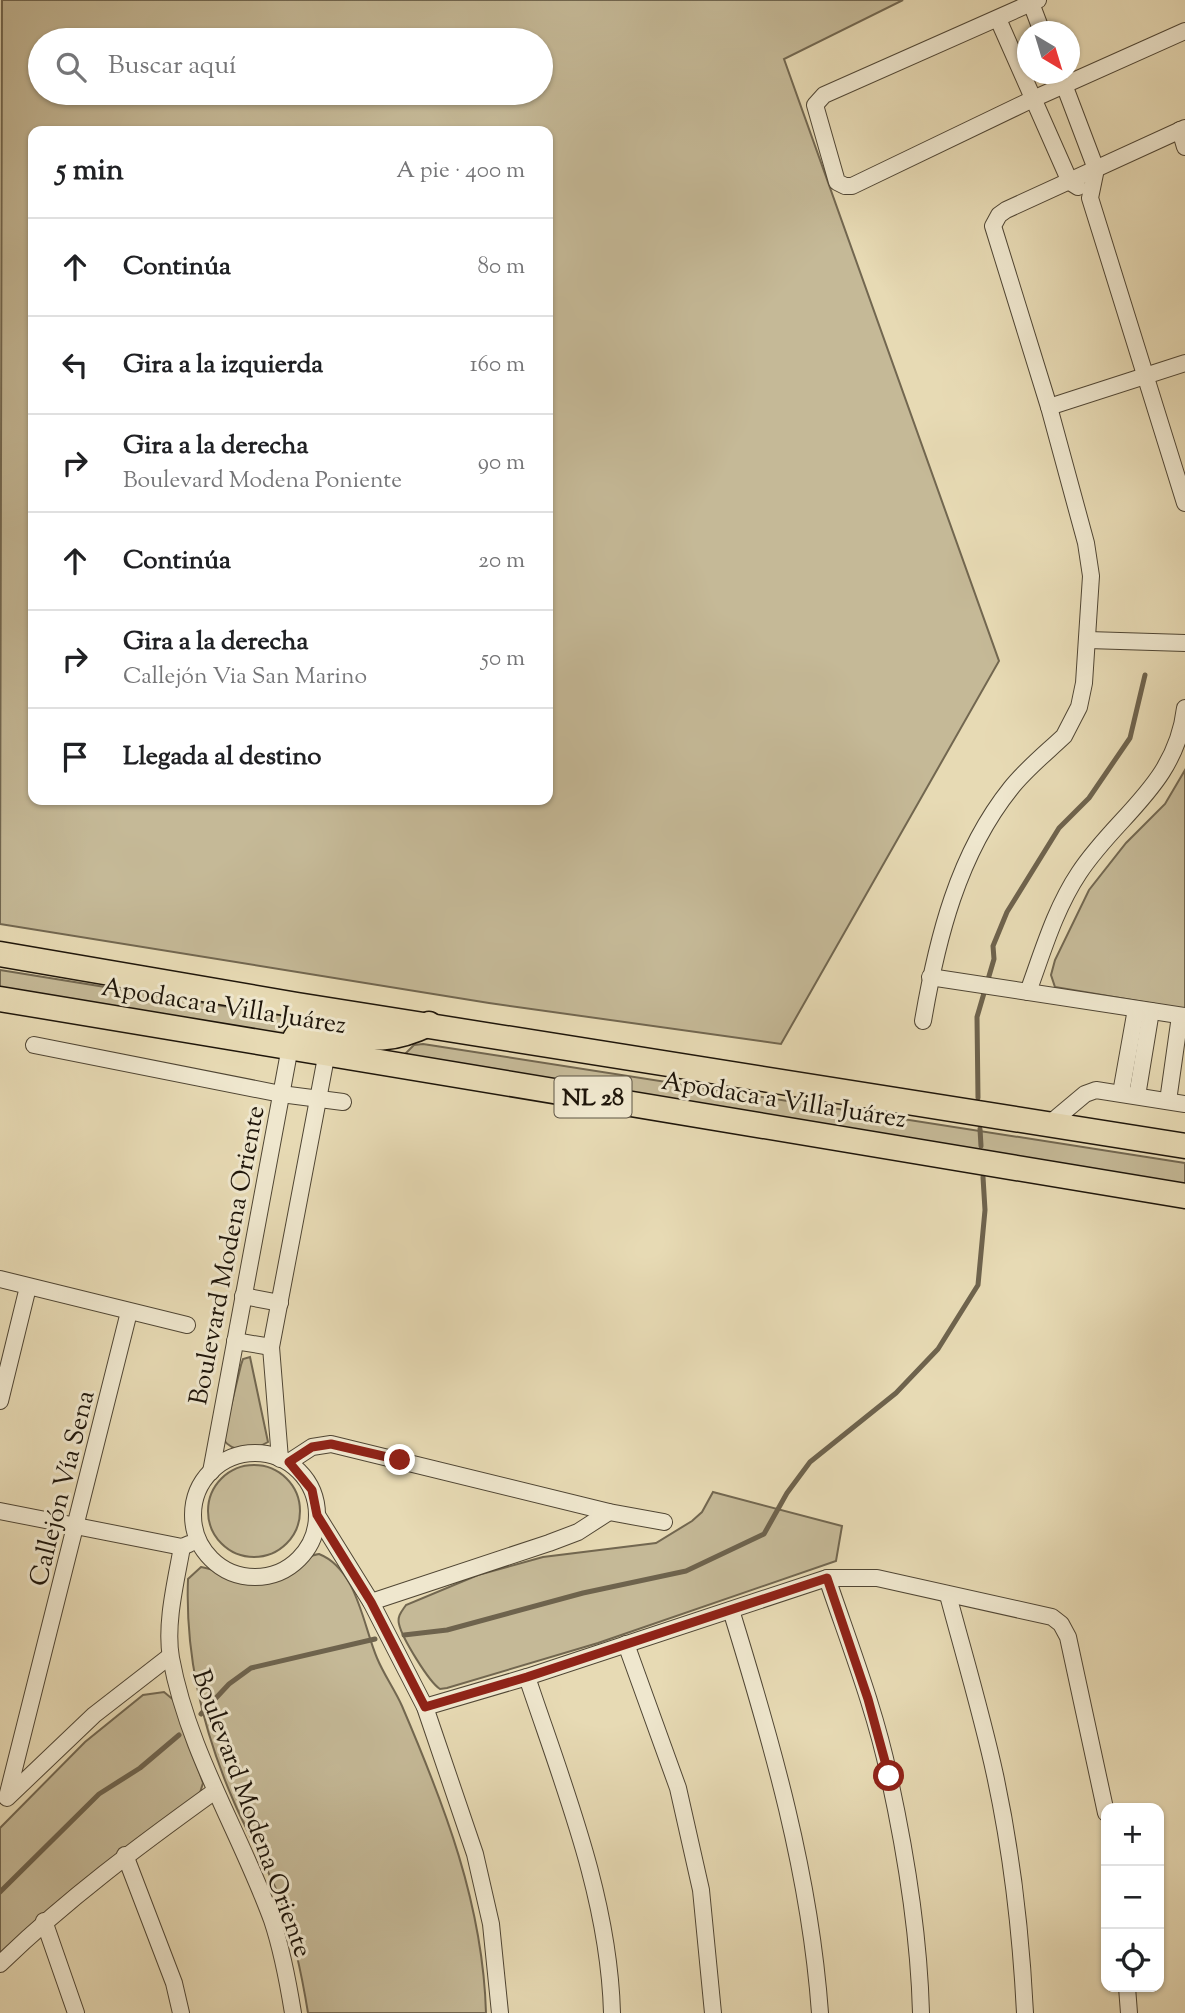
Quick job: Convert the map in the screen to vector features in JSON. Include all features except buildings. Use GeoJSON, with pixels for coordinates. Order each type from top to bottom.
{"type":"FeatureCollection","features":[{"type":"Feature","properties":{"kind":"main road","name":"Apodaca a Villa Juárez"},"geometry":{"type":"LineString","coordinates":[[0,954],[1185,1146]]}},
{"type":"Feature","properties":{"kind":"main road","name":"Apodaca a Villa Juárez"},"geometry":{"type":"LineString","coordinates":[[0,999],[1185,1196]]}},
{"type":"Feature","properties":{"kind":"main road"},"geometry":{"type":"LineString","coordinates":[[290,1047],[297,1035],[307,1030],[379,1040],[396,1038],[430,1024]]}},
{"type":"Feature","properties":{"kind":"street"},"geometry":{"type":"LineString","coordinates":[[1039,21],[1034,2],[824,95],[815,105],[837,182],[852,186],[1033,99],[1056,84]]}},
{"type":"Feature","properties":{"kind":"street"},"geometry":{"type":"LineString","coordinates":[[998,19],[1070,181],[1090,198]]}},
{"type":"Feature","properties":{"kind":"street"},"geometry":{"type":"LineString","coordinates":[[1080,73],[1185,31]]}},
{"type":"Feature","properties":{"kind":"street"},"geometry":{"type":"LineString","coordinates":[[1064,84],[1096,169],[1090,198],[1185,503]]}},
{"type":"Feature","properties":{"kind":"street"},"geometry":{"type":"LineString","coordinates":[[923,1021],[930,977],[946,918],[964,867],[1010,789],[1064,736],[1079,707],[1088,640],[1091,576],[1086,543],[1049,407],[993,226],[1006,209],[1182,129],[1185,147]]}},
{"type":"Feature","properties":{"kind":"street"},"geometry":{"type":"LineString","coordinates":[[1049,407],[1185,363]]}},
{"type":"Feature","properties":{"kind":"street"},"geometry":{"type":"LineString","coordinates":[[1088,640],[1185,643]]}},
{"type":"Feature","properties":{"kind":"street"},"geometry":{"type":"LineString","coordinates":[[1028,992],[1068,890],[1082,869],[1154,788],[1178,741],[1185,708]]}},
{"type":"Feature","properties":{"kind":"street"},"geometry":{"type":"LineString","coordinates":[[930,977],[1182,1016],[1168,1101]]}},
{"type":"Feature","properties":{"kind":"street"},"geometry":{"type":"LineString","coordinates":[[1129,1094],[1144,1010]]}},
{"type":"Feature","properties":{"kind":"street"},"geometry":{"type":"LineString","coordinates":[[34,1045],[281,1094],[343,1102]]}},
{"type":"Feature","properties":{"kind":"street","name":"Boulevard Modena Oriente"},"geometry":{"type":"LineString","coordinates":[[211,1472],[290,1047]]}},
{"type":"Feature","properties":{"kind":"street"},"geometry":{"type":"LineString","coordinates":[[327,1052],[271,1347],[284,1460],[312,1490],[317,1515],[371,1602],[425,1707],[475,1854],[491,1924],[500,2013]]}},
{"type":"Feature","properties":{"kind":"street"},"geometry":{"type":"LineString","coordinates":[[1048,1125],[1092,1091],[1185,1102]]}},
{"type":"Feature","properties":{"kind":"street"},"geometry":{"type":"LineString","coordinates":[[0,1279],[187,1325]]}},
{"type":"Feature","properties":{"kind":"street"},"geometry":{"type":"LineString","coordinates":[[0,1401],[28,1287]]}},
{"type":"Feature","properties":{"kind":"street"},"geometry":{"type":"LineString","coordinates":[[243,1296],[280,1303]]}},
{"type":"Feature","properties":{"kind":"street","name":"Callejón Vía Sena"},"geometry":{"type":"LineString","coordinates":[[4,1801],[77,1524],[129,1312]]}},
{"type":"Feature","properties":{"kind":"street"},"geometry":{"type":"LineString","coordinates":[[234,1341],[271,1347]]}},
{"type":"Feature","properties":{"kind":"street"},"geometry":{"type":"LineString","coordinates":[[317,1515],[313,1536],[302,1555],[286,1569],[265,1576],[244,1577],[223,1569],[207,1555],[198,1541],[194,1507],[199,1488],[211,1472],[228,1460],[248,1454],[284,1460],[312,1447],[331,1444],[608,1512],[664,1522]]}},
{"type":"Feature","properties":{"kind":"street"},"geometry":{"type":"LineString","coordinates":[[0,1511],[77,1524],[182,1547],[198,1541]]}},
{"type":"Feature","properties":{"kind":"street"},"geometry":{"type":"LineString","coordinates":[[371,1602],[578,1532],[608,1512]]}},
{"type":"Feature","properties":{"kind":"street","name":"Boulevard Modena Oriente"},"geometry":{"type":"LineString","coordinates":[[182,1547],[172,1616],[170,1656],[215,1791],[272,1920],[288,1977],[293,2013]]}},
{"type":"Feature","properties":{"kind":"street"},"geometry":{"type":"LineString","coordinates":[[425,1707],[527,1677],[827,1578],[877,1578],[1052,1616],[1065,1630],[1104,1803]]}},
{"type":"Feature","properties":{"kind":"street"},"geometry":{"type":"LineString","coordinates":[[827,1578],[868,1699],[889,1776],[916,1924],[921,2013]]}},
{"type":"Feature","properties":{"kind":"street"},"geometry":{"type":"LineString","coordinates":[[948,1595],[995,1774],[1022,1951],[1025,2013]]}},
{"type":"Feature","properties":{"kind":"street"},"geometry":{"type":"LineString","coordinates":[[731,1610],[776,1758],[799,1854],[816,1963],[820,2013]]}},
{"type":"Feature","properties":{"kind":"street"},"geometry":{"type":"LineString","coordinates":[[626,1644],[678,1788],[701,1890],[713,2013]]}},
{"type":"Feature","properties":{"kind":"street"},"geometry":{"type":"LineString","coordinates":[[4,1801],[94,1714],[170,1656]]}},
{"type":"Feature","properties":{"kind":"street"},"geometry":{"type":"LineString","coordinates":[[527,1677],[579,1833],[604,1935],[612,2013]]}},
{"type":"Feature","properties":{"kind":"street"},"geometry":{"type":"LineString","coordinates":[[0,1964],[44,1921],[125,1855],[215,1791]]}},
{"type":"Feature","properties":{"kind":"street"},"geometry":{"type":"LineString","coordinates":[[125,1855],[174,1983],[181,2013]]}},
{"type":"Feature","properties":{"kind":"street"},"geometry":{"type":"LineString","coordinates":[[44,1921],[76,2013]]}},
{"type":"Feature","properties":{"kind":"street"},"geometry":{"type":"LineString","coordinates":[[1127,1992],[1129,2013]]}},
{"type":"Feature","properties":{"kind":"shaded area"},"geometry":{"type":"Polygon","coordinates":[[[2,0],[903,0],[784,59],[999,661],[781,1044],[489,1003],[0,924],[2,0]]]}},
{"type":"Feature","properties":{"kind":"shaded area"},"geometry":{"type":"Polygon","coordinates":[[[1185,770],[1185,1009],[1055,987],[1051,975],[1055,960],[1089,890],[1126,843],[1165,804],[1185,770]]]}},
{"type":"Feature","properties":{"kind":"shaded area"},"geometry":{"type":"Polygon","coordinates":[[[0,970],[365,1029],[283,1039],[0,991],[0,970]]]}},
{"type":"Feature","properties":{"kind":"shaded area"},"geometry":{"type":"Polygon","coordinates":[[[423,1044],[1185,1163],[1185,1185],[404,1055],[414,1045],[423,1044]]]}},
{"type":"Feature","properties":{"kind":"shaded area"},"geometry":{"type":"Polygon","coordinates":[[[250,1357],[268,1442],[244,1450],[232,1447],[223,1439],[241,1365],[243,1359],[250,1357]]]}},
{"type":"Feature","properties":{"kind":"shaded area"},"geometry":{"type":"Polygon","coordinates":[[[254,1465],[272,1468],[287,1478],[297,1493],[300,1511],[297,1529],[287,1544],[272,1554],[254,1557],[236,1554],[221,1544],[211,1529],[208,1511],[211,1493],[221,1478],[236,1468],[254,1465]]]}},
{"type":"Feature","properties":{"kind":"shaded area"},"geometry":{"type":"Polygon","coordinates":[[[713,1492],[842,1526],[836,1561],[598,1643],[447,1688],[440,1689],[429,1678],[401,1631],[399,1618],[406,1605],[478,1575],[543,1557],[656,1543],[692,1521],[702,1512],[713,1492]]]}},
{"type":"Feature","properties":{"kind":"shaded area"},"geometry":{"type":"Polygon","coordinates":[[[319,1554],[332,1561],[342,1572],[357,1599],[377,1658],[402,1706],[446,1817],[459,1855],[478,1933],[486,2013],[308,2013],[298,1958],[282,1904],[234,1802],[205,1721],[193,1665],[188,1579],[201,1567],[244,1581],[262,1583],[284,1575],[307,1558],[319,1554]]]}},
{"type":"Feature","properties":{"kind":"shaded area"},"geometry":{"type":"Polygon","coordinates":[[[164,1692],[176,1702],[203,1783],[199,1796],[71,1891],[0,1955],[0,1828],[85,1742],[143,1695],[164,1692]]]}},
{"type":"Feature","properties":{"kind":"waterway"},"geometry":{"type":"LineString","coordinates":[[978,1098],[977,1017],[994,959],[993,946],[1007,912],[1059,828],[1089,798],[1130,738],[1145,675]]}},
{"type":"Feature","properties":{"kind":"waterway"},"geometry":{"type":"LineString","coordinates":[[980,1129],[981,1146]]}},
{"type":"Feature","properties":{"kind":"waterway"},"geometry":{"type":"LineString","coordinates":[[404,1635],[447,1630],[583,1593],[686,1571],[764,1534],[787,1493],[810,1462],[896,1393],[938,1349],[978,1285],[985,1210],[983,1177]]}},
{"type":"Feature","properties":{"kind":"waterway"},"geometry":{"type":"LineString","coordinates":[[201,1714],[229,1684],[251,1668],[375,1639]]}},
{"type":"Feature","properties":{"kind":"waterway"},"geometry":{"type":"LineString","coordinates":[[0,1892],[99,1794],[140,1768],[179,1735]]}},
{"type":"Feature","properties":{"kind":"route"},"geometry":{"type":"LineString","coordinates":[[400,1460],[331,1444],[312,1447],[289,1462],[312,1490],[317,1515],[371,1602],[425,1707],[527,1677],[827,1578],[868,1699],[889,1776]]}}]}
